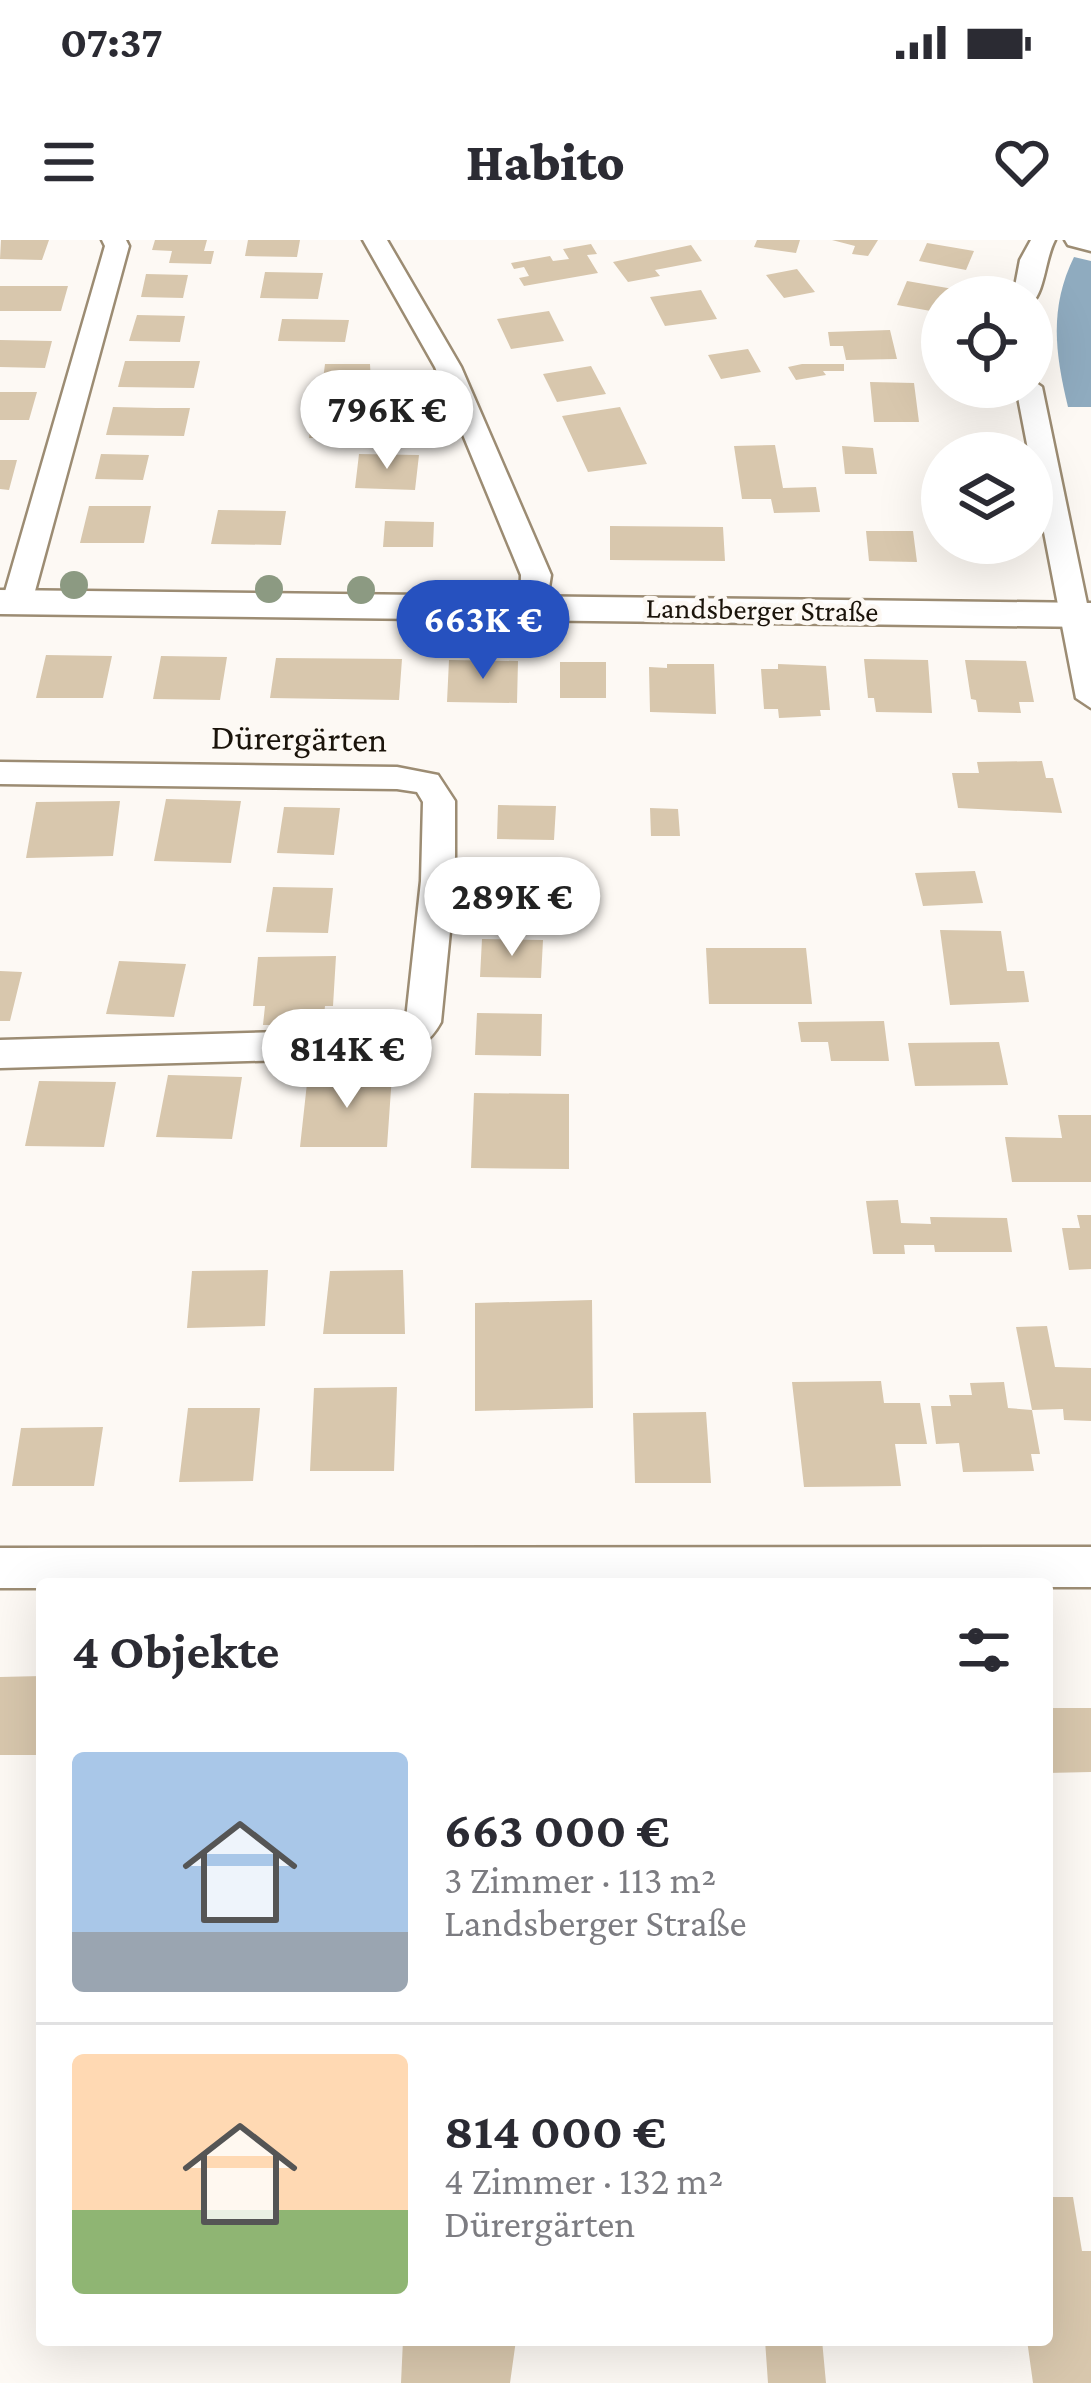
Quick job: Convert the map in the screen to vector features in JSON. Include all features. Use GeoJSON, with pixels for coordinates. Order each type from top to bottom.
{"type":"FeatureCollection","features":[{"type":"Feature","properties":{"kind":"street"},"geometry":{"type":"LineString","coordinates":[[9,602],[117,246],[114,240]]}},
{"type":"Feature","properties":{"kind":"street"},"geometry":{"type":"LineString","coordinates":[[375,240],[448,367],[536,575],[535,606]]}},
{"type":"Feature","properties":{"kind":"street"},"geometry":{"type":"LineString","coordinates":[[1030,276],[1042,240]]}},
{"type":"Feature","properties":{"kind":"street"},"geometry":{"type":"LineString","coordinates":[[1077,240],[1091,244]]}},
{"type":"Feature","properties":{"kind":"street"},"geometry":{"type":"LineString","coordinates":[[1034,408],[1082,615],[1091,698]]}},
{"type":"Feature","properties":{"kind":"street","name":"Landsberger Straße"},"geometry":{"type":"LineString","coordinates":[[9,602],[1082,615]]}},
{"type":"Feature","properties":{"kind":"street","name":"Dürergärten"},"geometry":{"type":"LineString","coordinates":[[0,773],[397,778],[427,784],[439,801],[438,881],[423,1022],[413,1035],[393,1043],[0,1054]]}},
{"type":"Feature","properties":{"kind":"street"},"geometry":{"type":"LineString","coordinates":[[0,1568],[1091,1567]]}},
{"type":"Feature","properties":{"kind":"water"},"geometry":{"type":"Polygon","coordinates":[[[1074,257],[1091,261],[1091,407],[1068,407],[1060,368],[1058,313],[1074,257]]]}},
{"type":"Feature","properties":{"kind":"building"},"geometry":{"type":"Polygon","coordinates":[[[1,240],[49,240],[42,260],[0,259],[1,240]]]}},
{"type":"Feature","properties":{"kind":"building"},"geometry":{"type":"Polygon","coordinates":[[[155,240],[207,240],[204,251],[214,251],[211,264],[169,263],[172,251],[152,250],[155,240]]]}},
{"type":"Feature","properties":{"kind":"building"},"geometry":{"type":"Polygon","coordinates":[[[248,240],[300,240],[297,257],[245,256],[248,240]]]}},
{"type":"Feature","properties":{"kind":"building"},"geometry":{"type":"Polygon","coordinates":[[[757,240],[800,240],[796,253],[754,247],[757,240]]]}},
{"type":"Feature","properties":{"kind":"building"},"geometry":{"type":"Polygon","coordinates":[[[832,240],[878,240],[868,256],[852,254],[855,246],[832,240]]]}},
{"type":"Feature","properties":{"kind":"building"},"geometry":{"type":"Polygon","coordinates":[[[927,243],[974,251],[966,270],[919,261],[927,243]]]}},
{"type":"Feature","properties":{"kind":"building"},"geometry":{"type":"Polygon","coordinates":[[[591,244],[597,254],[587,255],[598,273],[524,286],[519,278],[529,276],[524,267],[514,269],[511,263],[550,256],[553,261],[569,259],[563,249],[591,244]]]}},
{"type":"Feature","properties":{"kind":"building"},"geometry":{"type":"Polygon","coordinates":[[[691,245],[702,261],[655,270],[660,276],[628,282],[613,262],[691,245]]]}},
{"type":"Feature","properties":{"kind":"building"},"geometry":{"type":"Polygon","coordinates":[[[797,269],[815,292],[784,298],[766,275],[797,269]]]}},
{"type":"Feature","properties":{"kind":"building"},"geometry":{"type":"Polygon","coordinates":[[[265,272],[323,273],[318,299],[260,298],[265,272]]]}},
{"type":"Feature","properties":{"kind":"building"},"geometry":{"type":"Polygon","coordinates":[[[146,274],[188,275],[183,298],[141,297],[146,274]]]}},
{"type":"Feature","properties":{"kind":"building"},"geometry":{"type":"Polygon","coordinates":[[[907,281],[921,283],[921,309],[897,305],[907,281]]]}},
{"type":"Feature","properties":{"kind":"building"},"geometry":{"type":"Polygon","coordinates":[[[0,286],[68,286],[61,311],[0,311],[0,286]]]}},
{"type":"Feature","properties":{"kind":"building"},"geometry":{"type":"Polygon","coordinates":[[[701,290],[717,319],[665,326],[650,297],[701,290]]]}},
{"type":"Feature","properties":{"kind":"building"},"geometry":{"type":"Polygon","coordinates":[[[549,311],[564,341],[511,349],[497,319],[549,311]]]}},
{"type":"Feature","properties":{"kind":"building"},"geometry":{"type":"Polygon","coordinates":[[[137,315],[185,316],[180,342],[129,341],[137,315]]]}},
{"type":"Feature","properties":{"kind":"building"},"geometry":{"type":"Polygon","coordinates":[[[282,319],[349,320],[345,342],[278,341],[282,319]]]}},
{"type":"Feature","properties":{"kind":"building"},"geometry":{"type":"Polygon","coordinates":[[[890,330],[897,359],[846,360],[843,346],[830,346],[828,332],[890,330]]]}},
{"type":"Feature","properties":{"kind":"building"},"geometry":{"type":"Polygon","coordinates":[[[0,340],[52,341],[45,368],[0,367],[0,340]]]}},
{"type":"Feature","properties":{"kind":"building"},"geometry":{"type":"Polygon","coordinates":[[[748,349],[761,372],[721,379],[708,355],[748,349]]]}},
{"type":"Feature","properties":{"kind":"building"},"geometry":{"type":"Polygon","coordinates":[[[125,361],[200,361],[194,388],[118,387],[125,361]]]}},
{"type":"Feature","properties":{"kind":"building"},"geometry":{"type":"Polygon","coordinates":[[[325,364],[370,364],[371,383],[352,390],[322,387],[325,364]]]}},
{"type":"Feature","properties":{"kind":"building"},"geometry":{"type":"Polygon","coordinates":[[[844,364],[844,371],[823,371],[826,375],[796,380],[788,367],[844,364]]]}},
{"type":"Feature","properties":{"kind":"building"},"geometry":{"type":"Polygon","coordinates":[[[591,366],[606,394],[557,402],[543,374],[591,366]]]}},
{"type":"Feature","properties":{"kind":"building"},"geometry":{"type":"Polygon","coordinates":[[[870,382],[914,383],[919,422],[874,422],[870,382]]]}},
{"type":"Feature","properties":{"kind":"building"},"geometry":{"type":"Polygon","coordinates":[[[0,392],[37,392],[29,420],[0,420],[0,392]]]}},
{"type":"Feature","properties":{"kind":"building"},"geometry":{"type":"Polygon","coordinates":[[[113,407],[190,408],[184,436],[106,435],[113,407]]]}},
{"type":"Feature","properties":{"kind":"building"},"geometry":{"type":"Polygon","coordinates":[[[620,407],[647,464],[588,472],[562,416],[620,407]]]}},
{"type":"Feature","properties":{"kind":"building"},"geometry":{"type":"Polygon","coordinates":[[[313,410],[391,411],[388,438],[309,438],[313,410]]]}},
{"type":"Feature","properties":{"kind":"building"},"geometry":{"type":"Polygon","coordinates":[[[775,445],[783,488],[816,487],[820,512],[774,513],[771,499],[742,499],[734,446],[775,445]]]}},
{"type":"Feature","properties":{"kind":"building"},"geometry":{"type":"Polygon","coordinates":[[[842,446],[873,448],[877,474],[845,474],[842,446]]]}},
{"type":"Feature","properties":{"kind":"building"},"geometry":{"type":"Polygon","coordinates":[[[101,454],[149,455],[143,480],[95,479],[101,454]]]}},
{"type":"Feature","properties":{"kind":"building"},"geometry":{"type":"Polygon","coordinates":[[[359,454],[419,455],[415,490],[355,488],[359,454]]]}},
{"type":"Feature","properties":{"kind":"building"},"geometry":{"type":"Polygon","coordinates":[[[0,460],[17,460],[9,490],[0,489],[0,460]]]}},
{"type":"Feature","properties":{"kind":"building"},"geometry":{"type":"Polygon","coordinates":[[[89,506],[151,506],[144,543],[80,543],[89,506]]]}},
{"type":"Feature","properties":{"kind":"building"},"geometry":{"type":"Polygon","coordinates":[[[218,510],[286,511],[281,545],[211,544],[218,510]]]}},
{"type":"Feature","properties":{"kind":"building"},"geometry":{"type":"Polygon","coordinates":[[[385,521],[434,522],[433,547],[383,547],[385,521]]]}},
{"type":"Feature","properties":{"kind":"building"},"geometry":{"type":"Polygon","coordinates":[[[610,526],[723,527],[725,561],[610,560],[610,526]]]}},
{"type":"Feature","properties":{"kind":"building"},"geometry":{"type":"Polygon","coordinates":[[[866,531],[913,531],[917,562],[869,561],[866,531]]]}},
{"type":"Feature","properties":{"kind":"building"},"geometry":{"type":"Polygon","coordinates":[[[46,655],[112,656],[103,698],[36,698],[46,655]]]}},
{"type":"Feature","properties":{"kind":"building"},"geometry":{"type":"Polygon","coordinates":[[[161,656],[227,657],[220,700],[153,699],[161,656]]]}},
{"type":"Feature","properties":{"kind":"building"},"geometry":{"type":"Polygon","coordinates":[[[276,658],[402,659],[399,700],[270,698],[276,658]]]}},
{"type":"Feature","properties":{"kind":"building"},"geometry":{"type":"Polygon","coordinates":[[[864,659],[928,660],[932,713],[876,712],[874,698],[868,698],[864,659]]]}},
{"type":"Feature","properties":{"kind":"building"},"geometry":{"type":"Polygon","coordinates":[[[449,660],[518,661],[517,703],[447,702],[449,660]]]}},
{"type":"Feature","properties":{"kind":"building"},"geometry":{"type":"Polygon","coordinates":[[[965,660],[1026,661],[1034,702],[1019,702],[1021,713],[978,712],[976,700],[971,699],[965,660]]]}},
{"type":"Feature","properties":{"kind":"building"},"geometry":{"type":"Polygon","coordinates":[[[560,662],[606,662],[606,698],[560,698],[560,662]]]}},
{"type":"Feature","properties":{"kind":"building"},"geometry":{"type":"Polygon","coordinates":[[[667,664],[714,664],[716,714],[650,712],[649,667],[667,668],[667,664]]]}},
{"type":"Feature","properties":{"kind":"building"},"geometry":{"type":"Polygon","coordinates":[[[778,664],[826,666],[830,710],[820,710],[821,716],[779,718],[778,709],[764,709],[761,669],[778,669],[778,664]]]}},
{"type":"Feature","properties":{"kind":"building"},"geometry":{"type":"Polygon","coordinates":[[[1042,761],[1046,778],[1053,778],[1062,813],[958,808],[952,773],[979,773],[977,762],[1042,761]]]}},
{"type":"Feature","properties":{"kind":"building"},"geometry":{"type":"Polygon","coordinates":[[[166,799],[241,801],[231,863],[154,861],[166,799]]]}},
{"type":"Feature","properties":{"kind":"building"},"geometry":{"type":"Polygon","coordinates":[[[120,801],[113,856],[26,858],[36,802],[120,801]]]}},
{"type":"Feature","properties":{"kind":"building"},"geometry":{"type":"Polygon","coordinates":[[[498,805],[556,806],[554,840],[497,839],[498,805]]]}},
{"type":"Feature","properties":{"kind":"building"},"geometry":{"type":"Polygon","coordinates":[[[284,807],[340,808],[334,855],[277,853],[284,807]]]}},
{"type":"Feature","properties":{"kind":"building"},"geometry":{"type":"Polygon","coordinates":[[[650,808],[678,809],[680,836],[651,836],[650,808]]]}},
{"type":"Feature","properties":{"kind":"building"},"geometry":{"type":"Polygon","coordinates":[[[486,868],[544,869],[543,905],[484,904],[486,868]]]}},
{"type":"Feature","properties":{"kind":"building"},"geometry":{"type":"Polygon","coordinates":[[[975,871],[983,903],[923,906],[915,873],[975,871]]]}},
{"type":"Feature","properties":{"kind":"building"},"geometry":{"type":"Polygon","coordinates":[[[273,887],[333,888],[328,933],[266,932],[273,887]]]}},
{"type":"Feature","properties":{"kind":"building"},"geometry":{"type":"Polygon","coordinates":[[[940,930],[1001,931],[1007,971],[1024,971],[1029,1002],[950,1005],[940,930]]]}},
{"type":"Feature","properties":{"kind":"building"},"geometry":{"type":"Polygon","coordinates":[[[482,939],[543,940],[541,978],[480,977],[482,939]]]}},
{"type":"Feature","properties":{"kind":"building"},"geometry":{"type":"Polygon","coordinates":[[[706,948],[806,948],[812,1004],[709,1004],[706,948]]]}},
{"type":"Feature","properties":{"kind":"building"},"geometry":{"type":"Polygon","coordinates":[[[336,956],[333,1006],[325,1006],[323,1025],[263,1025],[265,1006],[253,1006],[258,957],[336,956]]]}},
{"type":"Feature","properties":{"kind":"building"},"geometry":{"type":"Polygon","coordinates":[[[119,961],[186,964],[174,1017],[106,1014],[119,961]]]}},
{"type":"Feature","properties":{"kind":"building"},"geometry":{"type":"Polygon","coordinates":[[[0,971],[22,972],[10,1021],[0,1021],[0,971]]]}},
{"type":"Feature","properties":{"kind":"building"},"geometry":{"type":"Polygon","coordinates":[[[477,1013],[542,1014],[541,1056],[475,1055],[477,1013]]]}},
{"type":"Feature","properties":{"kind":"building"},"geometry":{"type":"Polygon","coordinates":[[[884,1021],[889,1061],[831,1061],[828,1042],[801,1042],[798,1022],[884,1021]]]}},
{"type":"Feature","properties":{"kind":"building"},"geometry":{"type":"Polygon","coordinates":[[[999,1042],[1008,1085],[915,1086],[908,1043],[999,1042]]]}},
{"type":"Feature","properties":{"kind":"building"},"geometry":{"type":"Polygon","coordinates":[[[308,1074],[392,1075],[387,1147],[300,1147],[308,1074]]]}},
{"type":"Feature","properties":{"kind":"building"},"geometry":{"type":"Polygon","coordinates":[[[168,1075],[242,1077],[232,1139],[156,1137],[168,1075]]]}},
{"type":"Feature","properties":{"kind":"building"},"geometry":{"type":"Polygon","coordinates":[[[39,1081],[116,1082],[104,1147],[25,1146],[39,1081]]]}},
{"type":"Feature","properties":{"kind":"building"},"geometry":{"type":"Polygon","coordinates":[[[474,1093],[569,1094],[569,1169],[471,1168],[474,1093]]]}},
{"type":"Feature","properties":{"kind":"building"},"geometry":{"type":"Polygon","coordinates":[[[1058,1115],[1091,1115],[1091,1182],[1012,1182],[1005,1137],[1062,1138],[1058,1115]]]}},
{"type":"Feature","properties":{"kind":"building"},"geometry":{"type":"Polygon","coordinates":[[[898,1200],[901,1223],[931,1224],[930,1217],[1007,1218],[1012,1252],[935,1252],[934,1245],[904,1245],[905,1254],[873,1254],[866,1201],[898,1200]]]}},
{"type":"Feature","properties":{"kind":"building"},"geometry":{"type":"Polygon","coordinates":[[[1077,1215],[1091,1215],[1091,1269],[1069,1270],[1062,1228],[1080,1228],[1077,1215]]]}},
{"type":"Feature","properties":{"kind":"building"},"geometry":{"type":"Polygon","coordinates":[[[268,1270],[265,1326],[187,1328],[192,1271],[268,1270]]]}},
{"type":"Feature","properties":{"kind":"building"},"geometry":{"type":"Polygon","coordinates":[[[403,1270],[405,1334],[323,1334],[330,1271],[403,1270]]]}},
{"type":"Feature","properties":{"kind":"building"},"geometry":{"type":"Polygon","coordinates":[[[592,1300],[593,1408],[475,1411],[475,1303],[592,1300]]]}},
{"type":"Feature","properties":{"kind":"building"},"geometry":{"type":"Polygon","coordinates":[[[1047,1326],[1055,1367],[1091,1368],[1091,1421],[1064,1420],[1063,1409],[1032,1410],[1016,1327],[1047,1326]]]}},
{"type":"Feature","properties":{"kind":"building"},"geometry":{"type":"Polygon","coordinates":[[[881,1381],[884,1403],[920,1403],[927,1444],[895,1444],[901,1486],[804,1487],[792,1382],[881,1381]]]}},
{"type":"Feature","properties":{"kind":"building"},"geometry":{"type":"Polygon","coordinates":[[[1004,1382],[1008,1408],[1032,1410],[1040,1454],[1031,1454],[1034,1471],[963,1472],[959,1443],[936,1444],[931,1406],[951,1406],[949,1395],[972,1395],[970,1383],[1004,1382]]]}},
{"type":"Feature","properties":{"kind":"building"},"geometry":{"type":"Polygon","coordinates":[[[397,1387],[394,1471],[310,1471],[314,1388],[397,1387]]]}},
{"type":"Feature","properties":{"kind":"building"},"geometry":{"type":"Polygon","coordinates":[[[188,1408],[260,1408],[253,1481],[179,1482],[188,1408]]]}},
{"type":"Feature","properties":{"kind":"building"},"geometry":{"type":"Polygon","coordinates":[[[706,1412],[711,1483],[635,1483],[633,1413],[706,1412]]]}},
{"type":"Feature","properties":{"kind":"building"},"geometry":{"type":"Polygon","coordinates":[[[103,1427],[94,1486],[12,1486],[21,1428],[103,1427]]]}},
{"type":"Feature","properties":{"kind":"building"},"geometry":{"type":"Polygon","coordinates":[[[36,1676],[36,1755],[0,1755],[0,1677],[36,1676]]]}},
{"type":"Feature","properties":{"kind":"building"},"geometry":{"type":"Polygon","coordinates":[[[1053,1708],[1091,1708],[1091,1772],[1053,1773],[1053,1708]]]}},
{"type":"Feature","properties":{"kind":"building"},"geometry":{"type":"Polygon","coordinates":[[[1053,2197],[1073,2197],[1082,2251],[1091,2251],[1091,2383],[1033,2383],[1028,2346],[1053,2346],[1053,2197]]]}},
{"type":"Feature","properties":{"kind":"building"},"geometry":{"type":"Polygon","coordinates":[[[403,2346],[515,2346],[510,2383],[401,2383],[403,2346]]]}},
{"type":"Feature","properties":{"kind":"building"},"geometry":{"type":"Polygon","coordinates":[[[765,2346],[823,2346],[826,2383],[768,2383],[765,2346]]]}}]}
